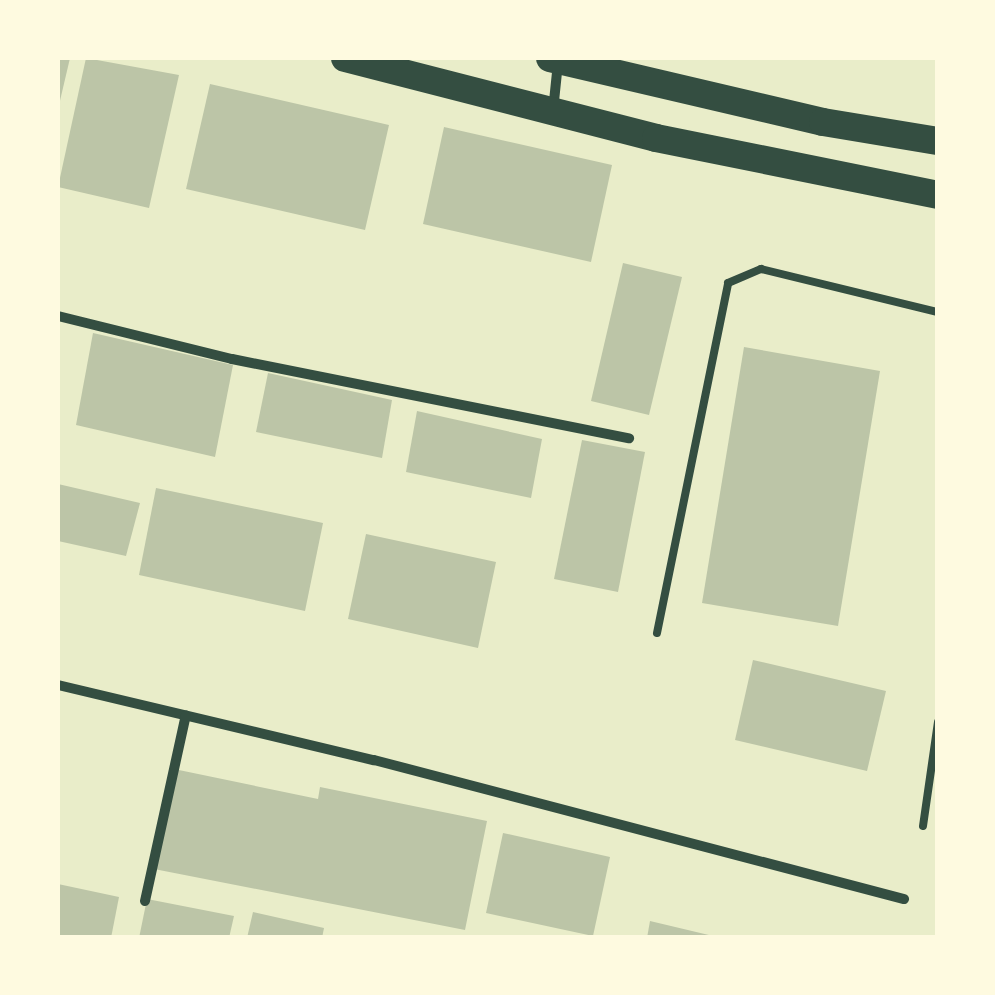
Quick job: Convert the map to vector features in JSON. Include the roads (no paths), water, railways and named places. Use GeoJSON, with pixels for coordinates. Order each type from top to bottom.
{"type":"FeatureCollection","features":[{"type":"Feature","properties":{"kind":"highway"},"geometry":{"type":"LineString","coordinates":[[344,58],[553,112],[938,195]]}},
{"type":"Feature","properties":{"kind":"highway"},"geometry":{"type":"LineString","coordinates":[[556,58],[823,122],[938,140]]}},
{"type":"Feature","properties":{"kind":"street"},"geometry":{"type":"LineString","coordinates":[[553,112],[556,58]]}},
{"type":"Feature","properties":{"kind":"street"},"geometry":{"type":"LineString","coordinates":[[58,316],[232,359],[629,438]]}},
{"type":"Feature","properties":{"kind":"street"},"geometry":{"type":"LineString","coordinates":[[58,686],[904,898]]}},
{"type":"Feature","properties":{"kind":"street"},"geometry":{"type":"LineString","coordinates":[[145,901],[186,715]]}},
{"type":"Feature","properties":{"kind":"lane"},"geometry":{"type":"LineString","coordinates":[[657,632],[728,282],[761,268],[938,312]]}},
{"type":"Feature","properties":{"kind":"lane"},"geometry":{"type":"LineString","coordinates":[[923,826],[938,722]]}}]}
